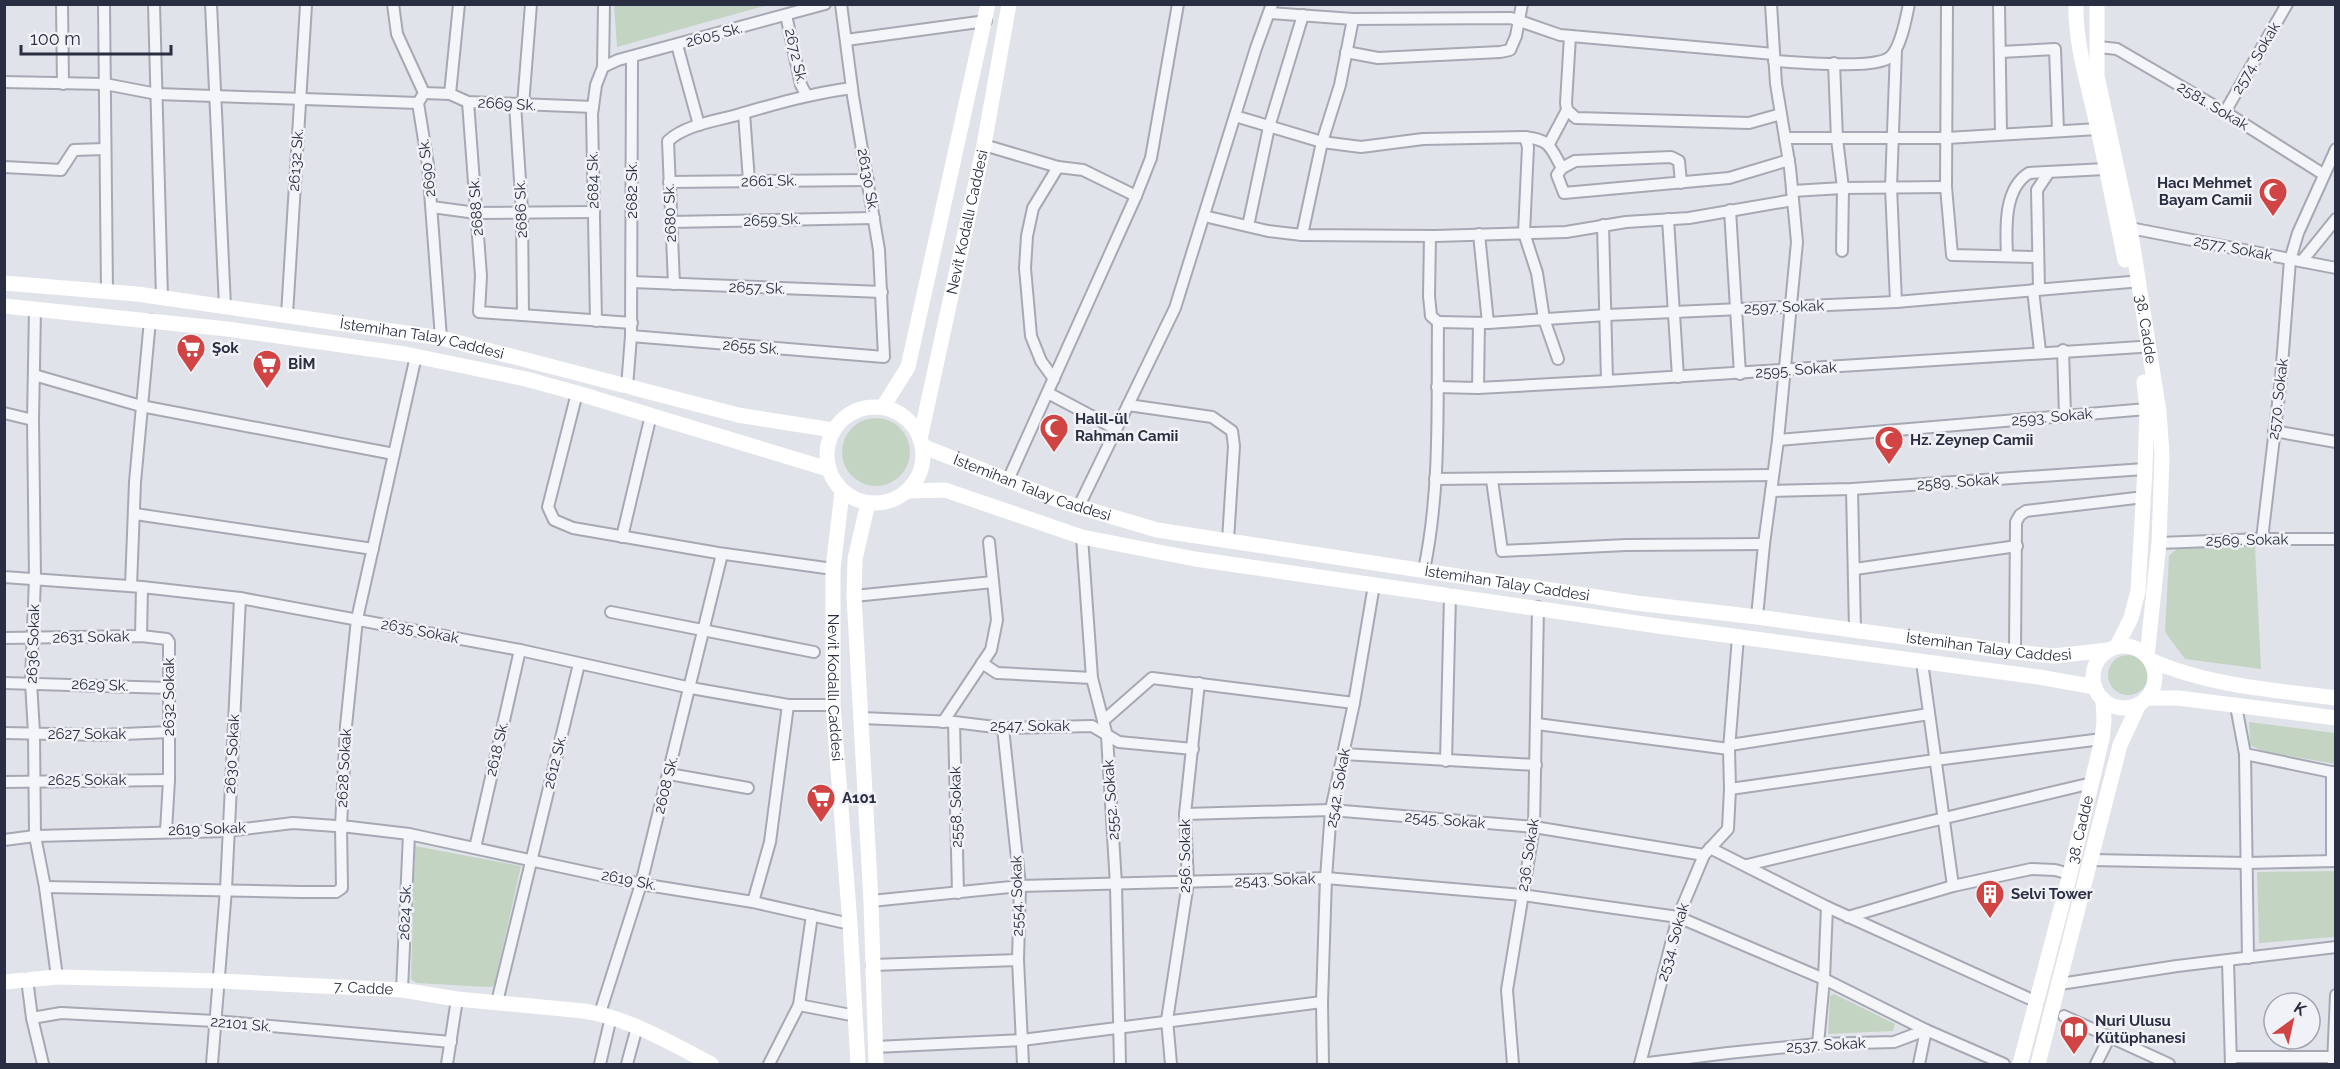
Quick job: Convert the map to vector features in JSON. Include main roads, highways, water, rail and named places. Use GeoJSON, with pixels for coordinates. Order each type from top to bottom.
{"type":"FeatureCollection","features":[{"type":"Feature","properties":{"kind":"place","name":"Hacı Mehmet Bayam Camii"},"geometry":{"type":"Point","coordinates":[2273,218]}},
{"type":"Feature","properties":{"kind":"place","name":"Şok"},"geometry":{"type":"Point","coordinates":[191,374]}},
{"type":"Feature","properties":{"kind":"place","name":"BİM"},"geometry":{"type":"Point","coordinates":[267,390]}},
{"type":"Feature","properties":{"kind":"place","name":"Halil-ül Rahman Camii"},"geometry":{"type":"Point","coordinates":[1054,454]}},
{"type":"Feature","properties":{"kind":"place","name":"Hz. Zeynep Camii"},"geometry":{"type":"Point","coordinates":[1889,466]}},
{"type":"Feature","properties":{"kind":"place","name":"A101"},"geometry":{"type":"Point","coordinates":[821,824]}},
{"type":"Feature","properties":{"kind":"place","name":"Selvi Tower"},"geometry":{"type":"Point","coordinates":[1990,920]}},
{"type":"Feature","properties":{"kind":"place","name":"Nuri Ulusu Kütüphanesi"},"geometry":{"type":"Point","coordinates":[2074,1056]}}]}
